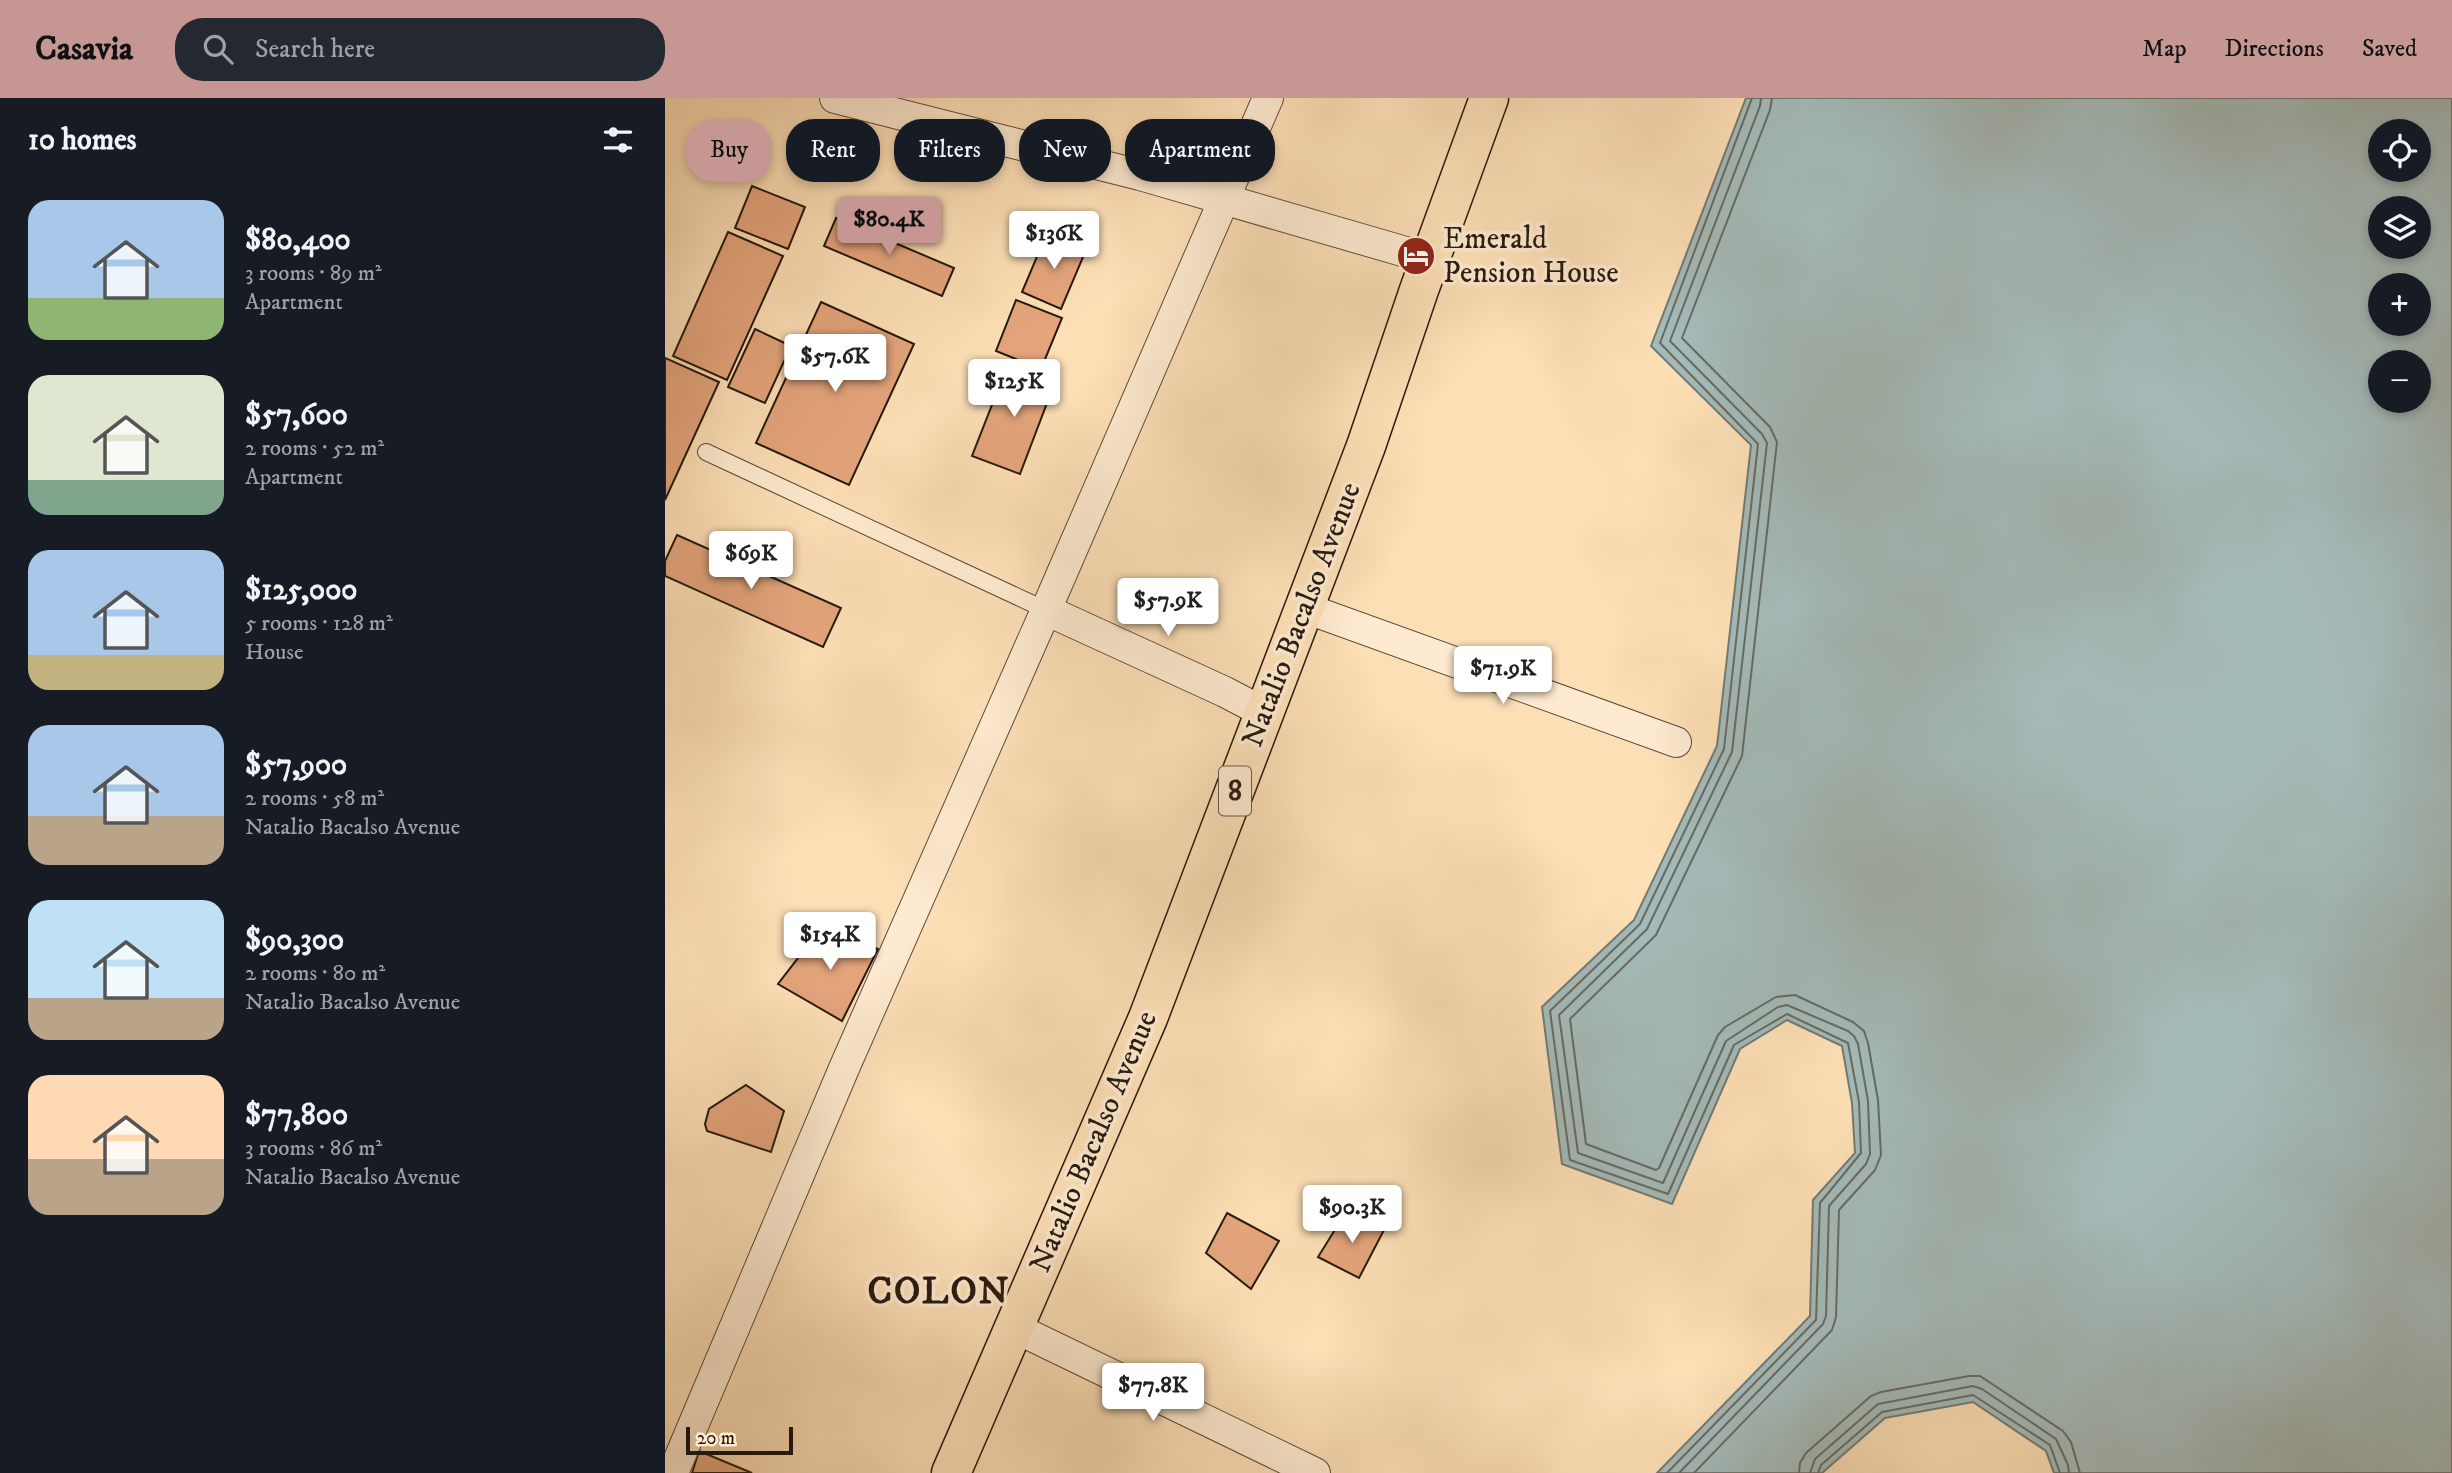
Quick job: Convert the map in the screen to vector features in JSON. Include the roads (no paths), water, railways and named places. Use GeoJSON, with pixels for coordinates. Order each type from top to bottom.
{"type":"FeatureCollection","features":[{"type":"Feature","properties":{"kind":"highway","name":"Natalio Bacalso Avenue"},"geometry":{"type":"LineString","coordinates":[[951,1473],[1148,1018],[1366,446],[1489,98]]}},
{"type":"Feature","properties":{"kind":"street"},"geometry":{"type":"LineString","coordinates":[[835,98],[1140,175],[1430,259]]}},
{"type":"Feature","properties":{"kind":"street"},"geometry":{"type":"LineString","coordinates":[[673,1473],[845,1066],[1268,98]]}},
{"type":"Feature","properties":{"kind":"street"},"geometry":{"type":"LineString","coordinates":[[1305,608],[1677,742]]}},
{"type":"Feature","properties":{"kind":"street"},"geometry":{"type":"LineString","coordinates":[[1046,610],[1265,713]]}},
{"type":"Feature","properties":{"kind":"street"},"geometry":{"type":"LineString","coordinates":[[1013,1327],[1315,1473]]}},
{"type":"Feature","properties":{"kind":"lane"},"geometry":{"type":"LineString","coordinates":[[706,452],[1046,610]]}},
{"type":"Feature","properties":{"kind":"water"},"geometry":{"type":"Polygon","coordinates":[[[1746,98],[2452,98],[2452,1473],[2054,1473],[2046,1451],[1973,1402],[1885,1418],[1822,1473],[1657,1473],[1810,1316],[1813,1200],[1855,1153],[1852,1103],[1842,1046],[1787,1020],[1740,1049],[1672,1204],[1562,1164],[1542,1007],[1634,920],[1717,746],[1751,445],[1651,346],[1746,98]]]}},
{"type":"Feature","properties":{"kind":"place","name":"Emerald Pension House"},"geometry":{"type":"Point","coordinates":[1416,256]}},
{"type":"Feature","properties":{"kind":"district","name":"COLON"},"geometry":{"type":"Point","coordinates":[939,1292]}}]}
